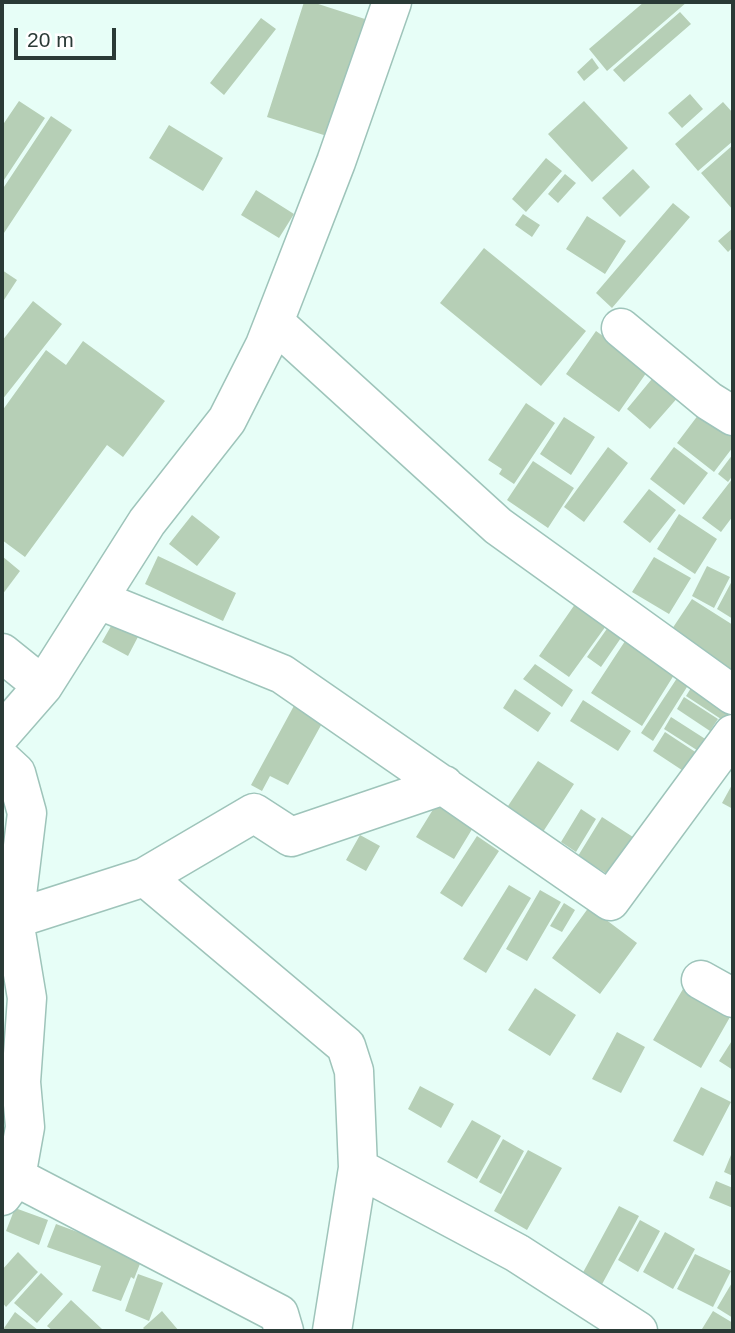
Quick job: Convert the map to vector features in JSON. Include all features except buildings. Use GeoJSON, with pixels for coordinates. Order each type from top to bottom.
{"type":"FeatureCollection","features":[{"type":"Feature","properties":{"kind":"street"},"geometry":{"type":"LineString","coordinates":[[2,733],[43,686],[147,522],[227,420],[265,345],[337,162],[392,2]]}},
{"type":"Feature","properties":{"kind":"street"},"geometry":{"type":"LineString","coordinates":[[274,322],[498,526],[733,695]]}},
{"type":"Feature","properties":{"kind":"street"},"geometry":{"type":"LineString","coordinates":[[621,328],[709,401],[733,416]]}},
{"type":"Feature","properties":{"kind":"street"},"geometry":{"type":"LineString","coordinates":[[99,600],[282,674],[610,901],[733,734]]}},
{"type":"Feature","properties":{"kind":"street"},"geometry":{"type":"LineString","coordinates":[[2,653],[43,686]]}},
{"type":"Feature","properties":{"kind":"street"},"geometry":{"type":"LineString","coordinates":[[2,760],[16,773],[27,813],[8,922],[27,998],[22,1082],[25,1128],[9,1187],[279,1314],[284,1331]]}},
{"type":"Feature","properties":{"kind":"street"},"geometry":{"type":"LineString","coordinates":[[8,922],[145,877],[254,813],[291,837],[444,785]]}},
{"type":"Feature","properties":{"kind":"street"},"geometry":{"type":"LineString","coordinates":[[145,877],[346,1046],[354,1071],[358,1168],[332,1331]]}},
{"type":"Feature","properties":{"kind":"street"},"geometry":{"type":"LineString","coordinates":[[358,1168],[517,1253],[638,1331]]}}]}
